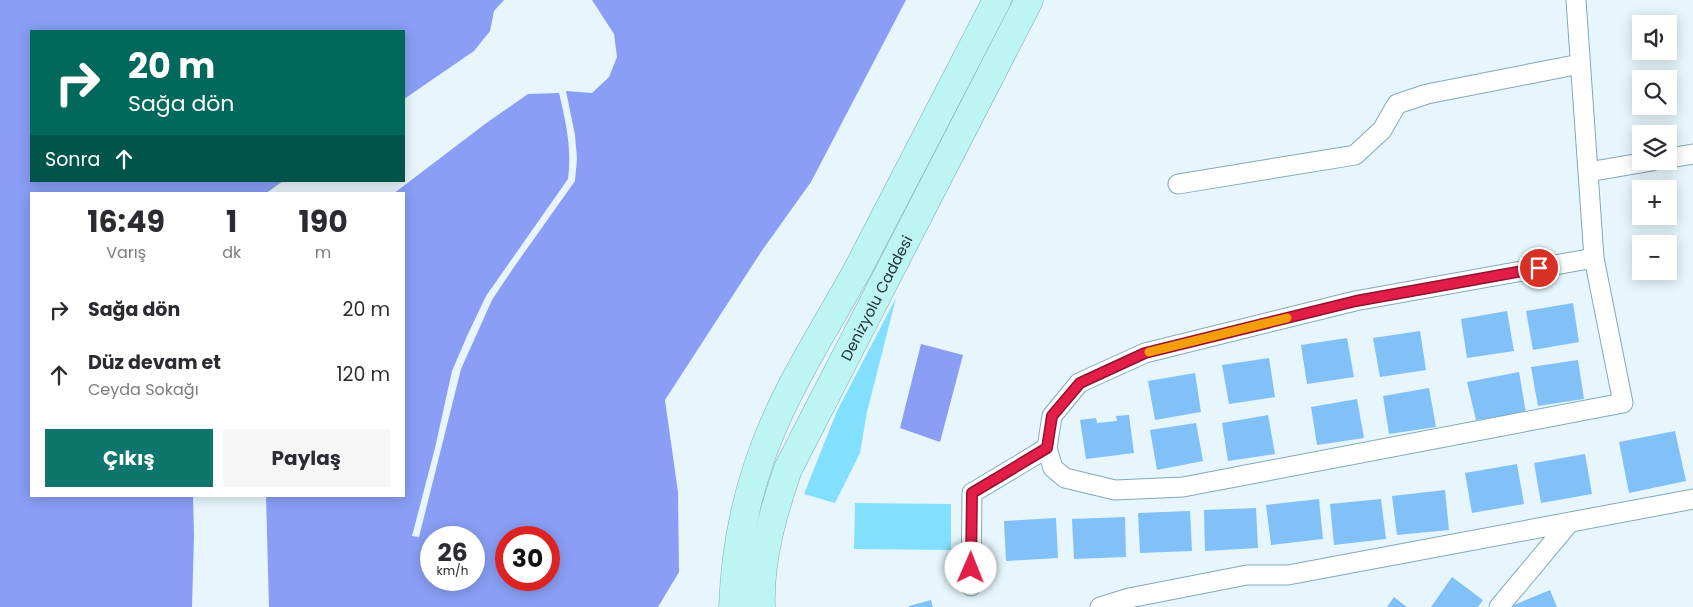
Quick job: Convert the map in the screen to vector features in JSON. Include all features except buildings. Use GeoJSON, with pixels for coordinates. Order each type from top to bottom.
{"type":"FeatureCollection","features":[{"type":"Feature","properties":{"kind":"street","name":"Denizyolu Caddesi"},"geometry":{"type":"LineString","coordinates":[[732,607],[734,578],[746,505],[766,442],[794,382],[859,267],[997,0]]}},
{"type":"Feature","properties":{"kind":"street","name":"Denizyolu Caddesi"},"geometry":{"type":"LineString","coordinates":[[761,607],[760,588],[772,516],[788,469],[1029,0]]}},
{"type":"Feature","properties":{"kind":"street"},"geometry":{"type":"LineString","coordinates":[[1576,0],[1594,258],[1623,403],[1183,487],[1116,490],[1065,478],[1053,468],[1047,448],[1052,416],[1080,383],[1145,353],[1356,301],[1594,258]]}},
{"type":"Feature","properties":{"kind":"street"},"geometry":{"type":"LineString","coordinates":[[1178,184],[1355,155],[1382,130],[1397,104],[1427,94],[1580,64]]}},
{"type":"Feature","properties":{"kind":"street"},"geometry":{"type":"LineString","coordinates":[[1677,157],[1693,154]]}},
{"type":"Feature","properties":{"kind":"street"},"geometry":{"type":"LineString","coordinates":[[1588,172],[1632,164]]}},
{"type":"Feature","properties":{"kind":"street"},"geometry":{"type":"LineString","coordinates":[[971,586],[972,493],[1047,448]]}},
{"type":"Feature","properties":{"kind":"street"},"geometry":{"type":"LineString","coordinates":[[1100,607],[1129,598],[1247,575],[1288,575],[1693,499]]}},
{"type":"Feature","properties":{"kind":"street"},"geometry":{"type":"LineString","coordinates":[[1499,607],[1570,522]]}},
{"type":"Feature","properties":{"kind":"shaded area"},"geometry":{"type":"Polygon","coordinates":[[[0,0],[504,0],[494,11],[490,31],[474,51],[405,98],[405,30],[30,30],[30,182],[282,182],[268,192],[30,192],[30,497],[193,497],[192,607],[0,607],[0,0]]]}},
{"type":"Feature","properties":{"kind":"shaded area"},"geometry":{"type":"Polygon","coordinates":[[[592,0],[906,0],[811,182],[761,252],[665,400],[678,492],[679,572],[658,607],[269,607],[266,497],[405,497],[405,192],[396,192],[528,94],[559,93],[569,147],[568,179],[486,296],[467,336],[452,371],[435,448],[412,536],[419,537],[420,533],[420,591],[485,591],[485,526],[422,526],[461,369],[492,300],[575,181],[577,159],[575,135],[566,91],[592,93],[609,77],[617,57],[614,34],[592,0]]]}},
{"type":"Feature","properties":{"kind":"shaded area"},"geometry":{"type":"Polygon","coordinates":[[[896,298],[867,412],[860,453],[835,503],[804,494],[837,411],[896,298]]]}},
{"type":"Feature","properties":{"kind":"shaded area"},"geometry":{"type":"Polygon","coordinates":[[[921,344],[963,355],[940,442],[900,428],[921,344]]]}},
{"type":"Feature","properties":{"kind":"shaded area"},"geometry":{"type":"Polygon","coordinates":[[[855,503],[951,504],[951,550],[854,549],[855,503]]]}},
{"type":"Feature","properties":{"kind":"slow traffic"},"geometry":{"type":"LineString","coordinates":[[1149,352],[1287,318]]}},
{"type":"Feature","properties":{"kind":"route"},"geometry":{"type":"LineString","coordinates":[[971,568],[972,493],[1047,448],[1052,416],[1080,383],[1145,353],[1356,301],[1539,268]]}}]}
